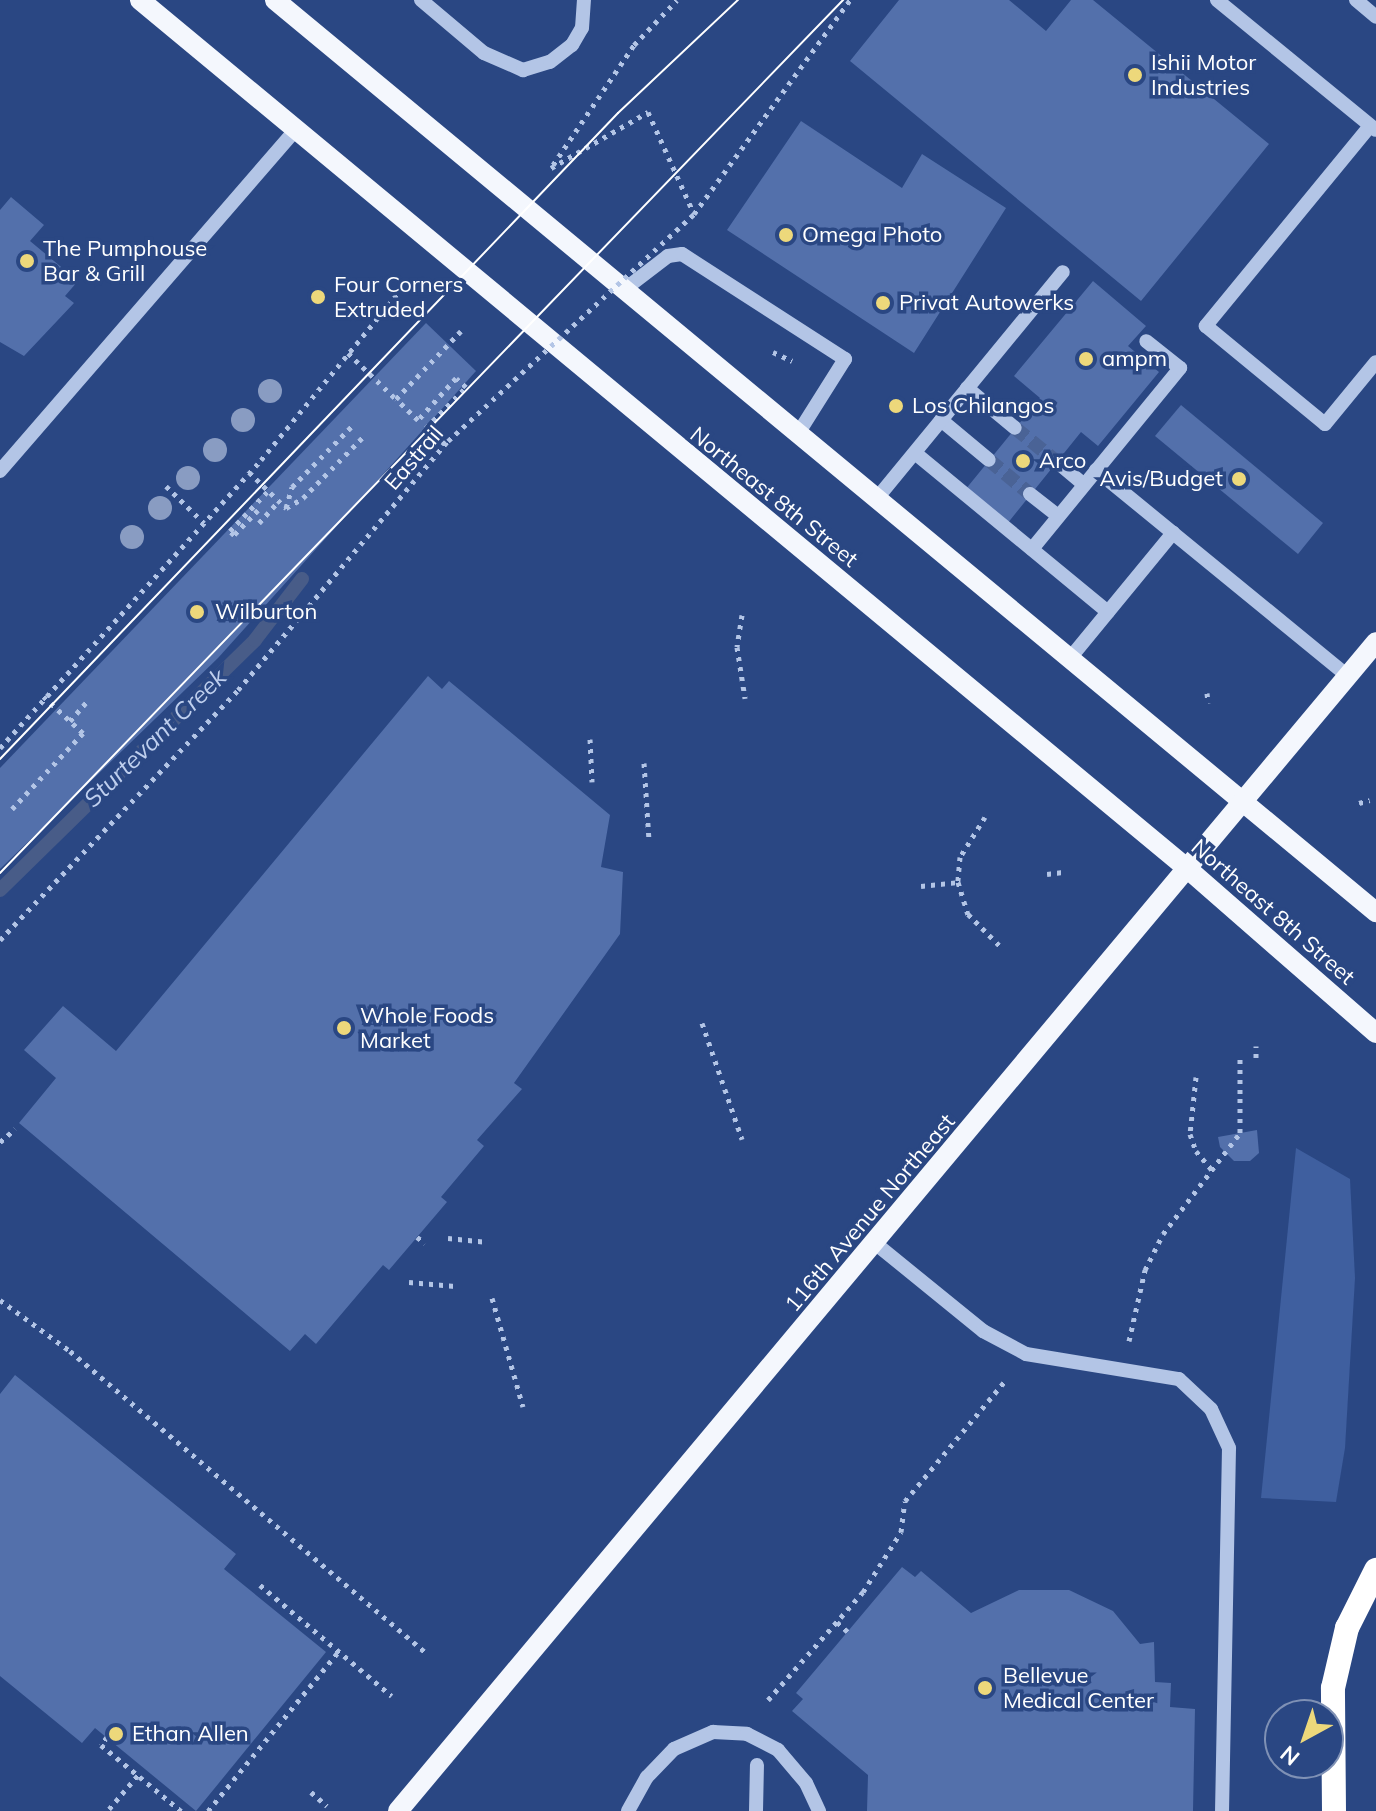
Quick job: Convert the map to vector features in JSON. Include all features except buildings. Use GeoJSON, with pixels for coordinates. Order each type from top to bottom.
{"type":"FeatureCollection","features":[{"type":"Feature","properties":{"kind":"highway"},"geometry":{"type":"LineString","coordinates":[[1334,1811],[1333,1688],[1347,1628],[1376,1570]]}},
{"type":"Feature","properties":{"kind":"main road","name":"Northeast 8th Street"},"geometry":{"type":"LineString","coordinates":[[140,0],[1189,870],[1376,1033]]}},
{"type":"Feature","properties":{"kind":"main road"},"geometry":{"type":"LineString","coordinates":[[275,0],[1246,801],[1376,912]]}},
{"type":"Feature","properties":{"kind":"main road","name":"116th Avenue Northeast"},"geometry":{"type":"LineString","coordinates":[[398,1811],[1189,870],[1376,642]]}},
{"type":"Feature","properties":{"kind":"lane"},"geometry":{"type":"LineString","coordinates":[[421,0],[484,53],[523,70],[550,62],[572,45],[582,28],[584,0]]}},
{"type":"Feature","properties":{"kind":"lane"},"geometry":{"type":"LineString","coordinates":[[1217,0],[1373,128],[1206,326],[1325,424],[1376,362]]}},
{"type":"Feature","properties":{"kind":"lane"},"geometry":{"type":"LineString","coordinates":[[1356,0],[1376,17]]}},
{"type":"Feature","properties":{"kind":"lane"},"geometry":{"type":"LineString","coordinates":[[0,471],[296,129]]}},
{"type":"Feature","properties":{"kind":"lane"},"geometry":{"type":"LineString","coordinates":[[625,289],[668,256],[682,254],[845,359],[799,432]]}},
{"type":"Feature","properties":{"kind":"lane"},"geometry":{"type":"LineString","coordinates":[[878,497],[1063,272]]}},
{"type":"Feature","properties":{"kind":"lane"},"geometry":{"type":"LineString","coordinates":[[1032,549],[1180,368],[1146,341]]}},
{"type":"Feature","properties":{"kind":"lane"},"geometry":{"type":"LineString","coordinates":[[967,388],[1015,428]]}},
{"type":"Feature","properties":{"kind":"lane"},"geometry":{"type":"LineString","coordinates":[[941,420],[989,460]]}},
{"type":"Feature","properties":{"kind":"lane"},"geometry":{"type":"LineString","coordinates":[[915,453],[1108,612]]}},
{"type":"Feature","properties":{"kind":"lane"},"geometry":{"type":"LineString","coordinates":[[1057,462],[1084,485]]}},
{"type":"Feature","properties":{"kind":"lane"},"geometry":{"type":"LineString","coordinates":[[1096,470],[1348,676]]}},
{"type":"Feature","properties":{"kind":"lane"},"geometry":{"type":"LineString","coordinates":[[1030,494],[1058,516]]}},
{"type":"Feature","properties":{"kind":"lane"},"geometry":{"type":"LineString","coordinates":[[1071,657],[1173,533]]}},
{"type":"Feature","properties":{"kind":"lane"},"geometry":{"type":"LineString","coordinates":[[876,1244],[983,1331],[1026,1354],[1179,1379],[1211,1409],[1229,1448],[1222,1811]]}},
{"type":"Feature","properties":{"kind":"lane"},"geometry":{"type":"LineString","coordinates":[[628,1811],[647,1777],[674,1749],[713,1732],[747,1734],[778,1750],[806,1783],[819,1811]]}},
{"type":"Feature","properties":{"kind":"lane"},"geometry":{"type":"LineString","coordinates":[[756,1811],[757,1765]]}},
{"type":"Feature","properties":{"kind":"path"},"geometry":{"type":"LineString","coordinates":[[677,0],[634,45],[551,168],[648,112],[694,214]]}},
{"type":"Feature","properties":{"kind":"path","name":"Eastrail"},"geometry":{"type":"LineString","coordinates":[[0,940],[238,690],[445,444],[694,214],[850,0]]}},
{"type":"Feature","properties":{"kind":"path"},"geometry":{"type":"LineString","coordinates":[[0,748],[43,696],[249,472],[407,282]]}},
{"type":"Feature","properties":{"kind":"path"},"geometry":{"type":"LineString","coordinates":[[396,399],[461,331]]}},
{"type":"Feature","properties":{"kind":"path"},"geometry":{"type":"LineString","coordinates":[[348,353],[418,420],[456,378],[466,387],[426,428],[445,444]]}},
{"type":"Feature","properties":{"kind":"path"},"geometry":{"type":"LineString","coordinates":[[286,508],[292,487],[352,426]]}},
{"type":"Feature","properties":{"kind":"path"},"geometry":{"type":"LineString","coordinates":[[286,508],[303,498],[364,436]]}},
{"type":"Feature","properties":{"kind":"path"},"geometry":{"type":"LineString","coordinates":[[249,472],[286,508]]}},
{"type":"Feature","properties":{"kind":"path"},"geometry":{"type":"LineString","coordinates":[[166,486],[204,523]]}},
{"type":"Feature","properties":{"kind":"path"},"geometry":{"type":"LineString","coordinates":[[258,510],[234,535],[230,531],[268,491]]}},
{"type":"Feature","properties":{"kind":"path"},"geometry":{"type":"LineString","coordinates":[[259,523],[279,501]]}},
{"type":"Feature","properties":{"kind":"path"},"geometry":{"type":"LineString","coordinates":[[742,615],[737,647],[745,698]]}},
{"type":"Feature","properties":{"kind":"path"},"geometry":{"type":"LineString","coordinates":[[1207,693],[1208,703]]}},
{"type":"Feature","properties":{"kind":"path"},"geometry":{"type":"LineString","coordinates":[[12,809],[83,733],[43,696]]}},
{"type":"Feature","properties":{"kind":"path"},"geometry":{"type":"LineString","coordinates":[[70,721],[89,699]]}},
{"type":"Feature","properties":{"kind":"path"},"geometry":{"type":"LineString","coordinates":[[590,739],[592,782]]}},
{"type":"Feature","properties":{"kind":"path"},"geometry":{"type":"LineString","coordinates":[[644,763],[649,840]]}},
{"type":"Feature","properties":{"kind":"path"},"geometry":{"type":"LineString","coordinates":[[1359,803],[1370,800]]}},
{"type":"Feature","properties":{"kind":"path"},"geometry":{"type":"LineString","coordinates":[[985,817],[960,857],[958,882],[968,914],[1002,948]]}},
{"type":"Feature","properties":{"kind":"path"},"geometry":{"type":"LineString","coordinates":[[1047,874],[1063,872]]}},
{"type":"Feature","properties":{"kind":"path"},"geometry":{"type":"LineString","coordinates":[[921,886],[958,882]]}},
{"type":"Feature","properties":{"kind":"path"},"geometry":{"type":"LineString","coordinates":[[702,1023],[742,1139]]}},
{"type":"Feature","properties":{"kind":"path"},"geometry":{"type":"LineString","coordinates":[[1256,1046],[1256,1058]]}},
{"type":"Feature","properties":{"kind":"path"},"geometry":{"type":"LineString","coordinates":[[1129,1343],[1145,1270],[1163,1234],[1240,1133],[1240,1059]]}},
{"type":"Feature","properties":{"kind":"path"},"geometry":{"type":"LineString","coordinates":[[1196,1077],[1190,1134],[1196,1151],[1212,1170]]}},
{"type":"Feature","properties":{"kind":"path"},"geometry":{"type":"LineString","coordinates":[[0,1142],[15,1129]]}},
{"type":"Feature","properties":{"kind":"path"},"geometry":{"type":"LineString","coordinates":[[417,1237],[425,1243]]}},
{"type":"Feature","properties":{"kind":"path"},"geometry":{"type":"LineString","coordinates":[[448,1238],[488,1242]]}},
{"type":"Feature","properties":{"kind":"path"},"geometry":{"type":"LineString","coordinates":[[409,1282],[455,1286]]}},
{"type":"Feature","properties":{"kind":"path"},"geometry":{"type":"LineString","coordinates":[[492,1298],[523,1407]]}},
{"type":"Feature","properties":{"kind":"path"},"geometry":{"type":"LineString","coordinates":[[0,1300],[70,1351],[427,1654]]}},
{"type":"Feature","properties":{"kind":"path"},"geometry":{"type":"LineString","coordinates":[[768,1700],[863,1592],[901,1532],[905,1501],[1005,1381]]}},
{"type":"Feature","properties":{"kind":"path"},"geometry":{"type":"LineString","coordinates":[[260,1585],[392,1696]]}},
{"type":"Feature","properties":{"kind":"path"},"geometry":{"type":"LineString","coordinates":[[837,1622],[848,1632]]}},
{"type":"Feature","properties":{"kind":"path"},"geometry":{"type":"LineString","coordinates":[[208,1811],[339,1651]]}},
{"type":"Feature","properties":{"kind":"path"},"geometry":{"type":"LineString","coordinates":[[107,1737],[101,1745],[181,1811]]}},
{"type":"Feature","properties":{"kind":"path"},"geometry":{"type":"LineString","coordinates":[[109,1809],[138,1775]]}},
{"type":"Feature","properties":{"kind":"path"},"geometry":{"type":"LineString","coordinates":[[311,1792],[327,1806]]}},
{"type":"Feature","properties":{"kind":"shaded area"},"geometry":{"type":"Polygon","coordinates":[[[1296,1148],[1350,1179],[1355,1278],[1345,1448],[1336,1502],[1261,1498],[1296,1148]]]}},
{"type":"Feature","properties":{"kind":"waterway","name":"Sturtevant Creek"},"geometry":{"type":"LineString","coordinates":[[0,890],[255,640],[302,579]]}},
{"type":"Feature","properties":{"kind":"tunnel"},"geometry":{"type":"LineString","coordinates":[[1015,428],[1057,462]]}},
{"type":"Feature","properties":{"kind":"tunnel"},"geometry":{"type":"LineString","coordinates":[[989,460],[1030,494]]}},
{"type":"Feature","properties":{"kind":"tram line"},"geometry":{"type":"LineString","coordinates":[[0,759],[618,113],[738,0]]}},
{"type":"Feature","properties":{"kind":"tram line"},"geometry":{"type":"LineString","coordinates":[[0,873],[843,0]]}},
{"type":"Feature","properties":{"kind":"place","name":"Ishii Motor Industries"},"geometry":{"type":"Point","coordinates":[1135,75]}},
{"type":"Feature","properties":{"kind":"place","name":"Omega Photo"},"geometry":{"type":"Point","coordinates":[786,235]}},
{"type":"Feature","properties":{"kind":"place","name":"The Pumphouse Bar & Grill"},"geometry":{"type":"Point","coordinates":[27,261]}},
{"type":"Feature","properties":{"kind":"place","name":"Four Corners Extruded"},"geometry":{"type":"Point","coordinates":[318,297]}},
{"type":"Feature","properties":{"kind":"place","name":"Privat Autowerks"},"geometry":{"type":"Point","coordinates":[883,303]}},
{"type":"Feature","properties":{"kind":"place","name":"ampm"},"geometry":{"type":"Point","coordinates":[1086,359]}},
{"type":"Feature","properties":{"kind":"place","name":"Los Chilangos"},"geometry":{"type":"Point","coordinates":[896,406]}},
{"type":"Feature","properties":{"kind":"place","name":"Arco"},"geometry":{"type":"Point","coordinates":[1023,461]}},
{"type":"Feature","properties":{"kind":"place","name":"Avis/Budget"},"geometry":{"type":"Point","coordinates":[1239,479]}},
{"type":"Feature","properties":{"kind":"place","name":"Wilburton"},"geometry":{"type":"Point","coordinates":[197,612]}},
{"type":"Feature","properties":{"kind":"place","name":"Whole Foods Market"},"geometry":{"type":"Point","coordinates":[344,1028]}},
{"type":"Feature","properties":{"kind":"place","name":"Bellevue Medical Center"},"geometry":{"type":"Point","coordinates":[985,1688]}},
{"type":"Feature","properties":{"kind":"place","name":"Ethan Allen"},"geometry":{"type":"Point","coordinates":[116,1734]}}]}
